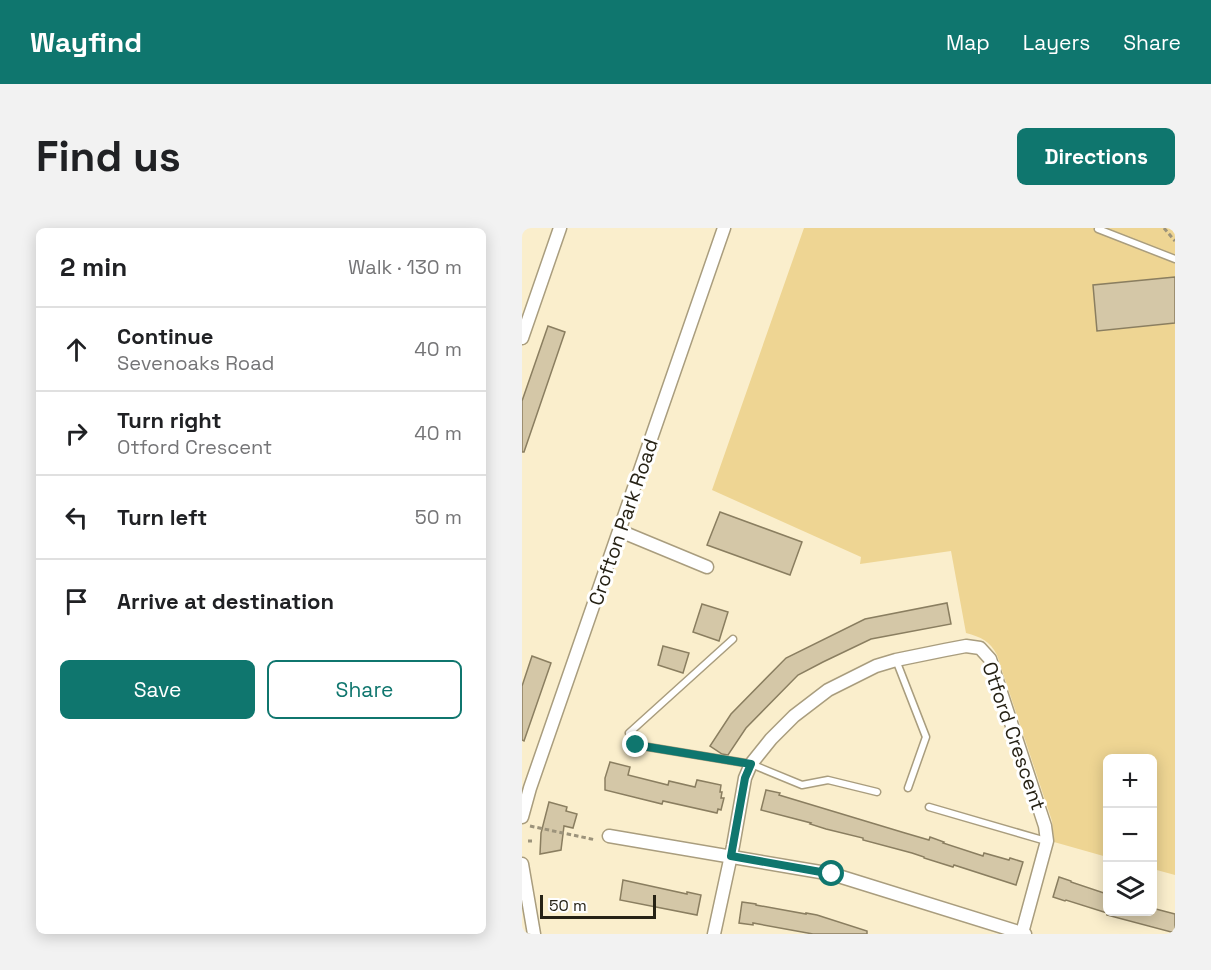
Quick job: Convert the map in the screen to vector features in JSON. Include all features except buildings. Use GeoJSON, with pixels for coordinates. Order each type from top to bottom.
{"type":"FeatureCollection","features":[{"type":"Feature","properties":{"kind":"street"},"geometry":{"type":"LineString","coordinates":[[522,338],[560,228]]}},
{"type":"Feature","properties":{"kind":"street","name":"Crofton Park Road"},"geometry":{"type":"LineString","coordinates":[[522,815],[724,228]]}},
{"type":"Feature","properties":{"kind":"street"},"geometry":{"type":"LineString","coordinates":[[620,531],[707,567]]}},
{"type":"Feature","properties":{"kind":"street","name":"Otford Crescent"},"geometry":{"type":"LineString","coordinates":[[714,934],[745,778],[751,764],[771,739],[794,716],[828,690],[876,666],[966,646],[980,648],[990,659],[1045,826],[1047,841],[1024,934]]}},
{"type":"Feature","properties":{"kind":"street"},"geometry":{"type":"LineString","coordinates":[[605,838],[731,856],[832,874],[1024,934]]}},
{"type":"Feature","properties":{"kind":"street"},"geometry":{"type":"LineString","coordinates":[[522,864],[534,934]]}},
{"type":"Feature","properties":{"kind":"lane"},"geometry":{"type":"LineString","coordinates":[[1098,229],[1175,259]]}},
{"type":"Feature","properties":{"kind":"lane"},"geometry":{"type":"LineString","coordinates":[[733,639],[629,733],[636,745],[751,764],[802,785],[828,780],[877,792]]}},
{"type":"Feature","properties":{"kind":"lane"},"geometry":{"type":"LineString","coordinates":[[896,660],[926,737],[908,788]]}},
{"type":"Feature","properties":{"kind":"lane"},"geometry":{"type":"LineString","coordinates":[[929,807],[1047,841]]}},
{"type":"Feature","properties":{"kind":"path"},"geometry":{"type":"LineString","coordinates":[[1164,228],[1175,241]]}},
{"type":"Feature","properties":{"kind":"path"},"geometry":{"type":"LineString","coordinates":[[522,824],[605,838]]}},
{"type":"Feature","properties":{"kind":"shaded area"},"geometry":{"type":"Polygon","coordinates":[[[804,228],[1171,228],[1175,233],[1175,875],[1157,870],[1157,754],[1103,754],[1103,856],[1054,842],[1052,821],[997,655],[985,640],[966,633],[951,551],[860,564],[861,557],[712,490],[804,228]]]}},
{"type":"Feature","properties":{"kind":"route"},"geometry":{"type":"LineString","coordinates":[[636,745],[751,764],[745,778],[731,856],[832,874]]}}]}
